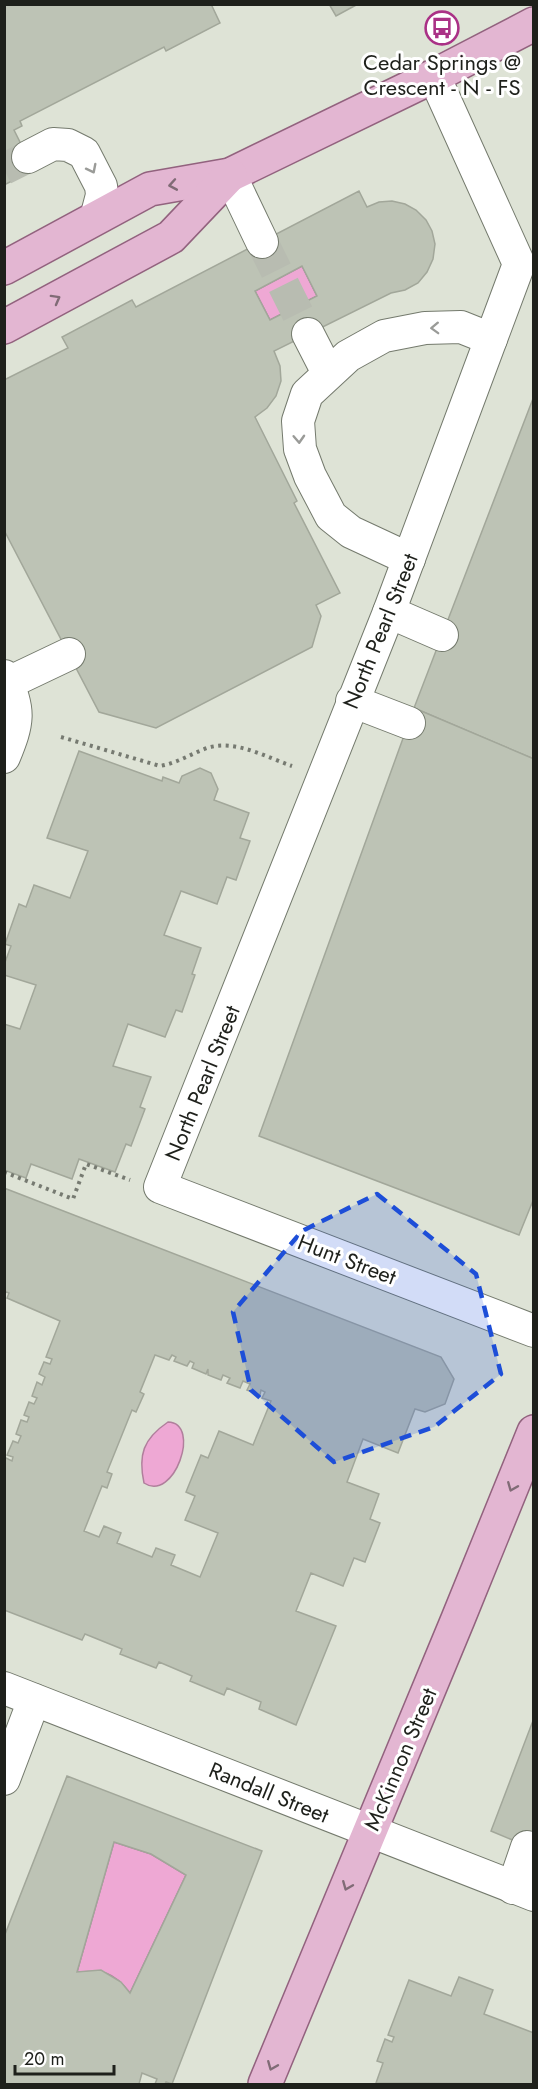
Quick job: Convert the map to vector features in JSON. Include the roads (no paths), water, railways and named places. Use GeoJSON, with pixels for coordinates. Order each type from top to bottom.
{"type":"FeatureCollection","features":[{"type":"Feature","properties":{"kind":"main road"},"geometry":{"type":"LineString","coordinates":[[4,268],[150,189],[230,175],[434,76],[534,24]]}},
{"type":"Feature","properties":{"kind":"main road"},"geometry":{"type":"LineString","coordinates":[[4,327],[171,237],[230,175]]}},
{"type":"Feature","properties":{"kind":"main road","name":"McKinnon Street"},"geometry":{"type":"LineString","coordinates":[[265,2085],[534,1432]]}},
{"type":"Feature","properties":{"kind":"street","name":"North Pearl Street"},"geometry":{"type":"LineString","coordinates":[[160,1187],[389,612],[519,264],[434,76]]}},
{"type":"Feature","properties":{"kind":"street"},"geometry":{"type":"LineString","coordinates":[[28,157],[53,144],[68,145],[84,153],[101,186],[102,195],[96,218]]}},
{"type":"Feature","properties":{"kind":"street"},"geometry":{"type":"LineString","coordinates":[[230,175],[262,242]]}},
{"type":"Feature","properties":{"kind":"street"},"geometry":{"type":"LineString","coordinates":[[409,558],[351,532],[320,523],[300,481],[298,421],[307,394],[348,356],[384,336],[425,328],[461,327],[491,339]]}},
{"type":"Feature","properties":{"kind":"street"},"geometry":{"type":"LineString","coordinates":[[308,334],[328,373]]}},
{"type":"Feature","properties":{"kind":"street"},"geometry":{"type":"LineString","coordinates":[[389,612],[442,634]]}},
{"type":"Feature","properties":{"kind":"street"},"geometry":{"type":"LineString","coordinates":[[4,757],[15,729],[16,706],[6,679],[69,654]]}},
{"type":"Feature","properties":{"kind":"street"},"geometry":{"type":"LineString","coordinates":[[352,701],[409,723]]}},
{"type":"Feature","properties":{"kind":"street","name":"Hunt Street"},"geometry":{"type":"LineString","coordinates":[[160,1187],[534,1331]]}},
{"type":"Feature","properties":{"kind":"street","name":"Randall Street"},"geometry":{"type":"LineString","coordinates":[[4,1688],[524,1892]]}},
{"type":"Feature","properties":{"kind":"street"},"geometry":{"type":"LineString","coordinates":[[4,1779],[34,1700]]}},
{"type":"Feature","properties":{"kind":"street"},"geometry":{"type":"LineString","coordinates":[[524,1892],[527,1847]]}},
{"type":"Feature","properties":{"kind":"tunnel"},"geometry":{"type":"LineString","coordinates":[[4,169],[28,157]]}},
{"type":"Feature","properties":{"kind":"tunnel"},"geometry":{"type":"LineString","coordinates":[[262,242],[308,334]]}},
{"type":"Feature","properties":{"kind":"place","name":"Cedar Springs @ Crescent - N - FS"},"geometry":{"type":"Point","coordinates":[442,28]}}]}
